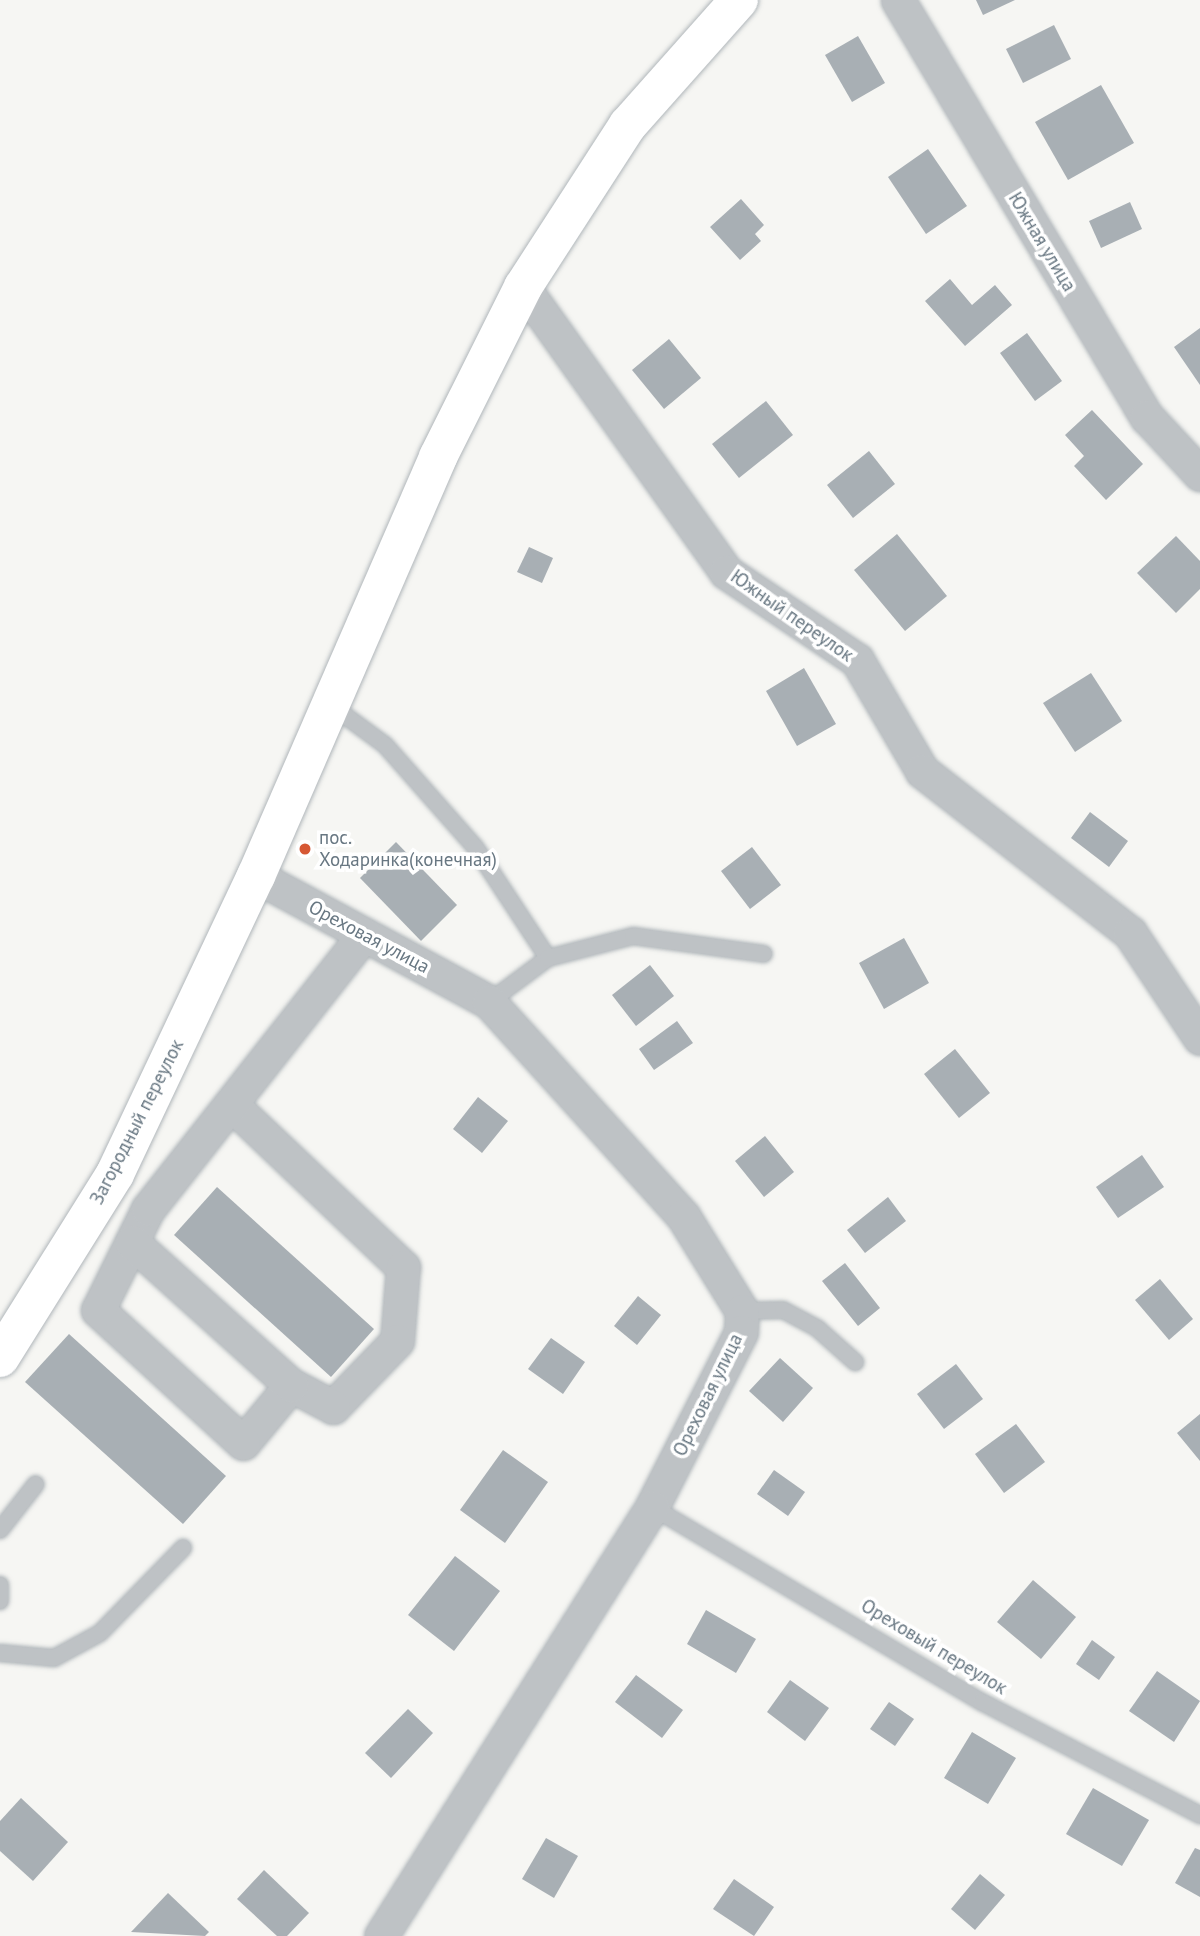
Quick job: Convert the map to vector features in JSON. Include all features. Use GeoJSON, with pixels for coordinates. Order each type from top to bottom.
{"type":"FeatureCollection","features":[{"type":"Feature","properties":{"kind":"street","name":"Загородный переулок"},"geometry":{"type":"LineString","coordinates":[[0,1358],[115,1174],[256,876],[438,457],[523,287],[628,125],[739,0]]}},
{"type":"Feature","properties":{"kind":"street","name":"Южная улица"},"geometry":{"type":"LineString","coordinates":[[898,0],[1147,417],[1200,474]]}},
{"type":"Feature","properties":{"kind":"street","name":"Южный переулок"},"geometry":{"type":"LineString","coordinates":[[523,287],[726,572],[857,660],[922,771],[1130,933],[1200,1038]]}},
{"type":"Feature","properties":{"kind":"street","name":"Ореховая улица"},"geometry":{"type":"LineString","coordinates":[[256,876],[489,1002],[683,1216],[742,1311],[741,1332],[652,1507],[381,1936]]}},
{"type":"Feature","properties":{"kind":"street"},"geometry":{"type":"LineString","coordinates":[[291,1385],[243,1443],[98,1310],[148,1209],[364,934]]}},
{"type":"Feature","properties":{"kind":"street"},"geometry":{"type":"LineString","coordinates":[[132,1241],[291,1385],[333,1407],[397,1340],[403,1266],[232,1105]]}},
{"type":"Feature","properties":{"kind":"lane"},"geometry":{"type":"LineString","coordinates":[[332,706],[385,745],[475,847],[548,958]]}},
{"type":"Feature","properties":{"kind":"lane"},"geometry":{"type":"LineString","coordinates":[[489,1002],[548,958],[633,936],[764,954]]}},
{"type":"Feature","properties":{"kind":"lane"},"geometry":{"type":"LineString","coordinates":[[742,1311],[783,1310],[818,1329],[855,1362]]}},
{"type":"Feature","properties":{"kind":"lane"},"geometry":{"type":"LineString","coordinates":[[0,1530],[36,1484]]}},
{"type":"Feature","properties":{"kind":"lane","name":"Ореховый переулок"},"geometry":{"type":"LineString","coordinates":[[652,1507],[982,1702],[1200,1815]]}},
{"type":"Feature","properties":{"kind":"lane"},"geometry":{"type":"LineString","coordinates":[[0,1653],[54,1658],[100,1633],[183,1548]]}},
{"type":"Feature","properties":{"kind":"lane"},"geometry":{"type":"LineString","coordinates":[[0,1585],[0,1601]]}},
{"type":"Feature","properties":{"kind":"building"},"geometry":{"type":"Polygon","coordinates":[[[976,0],[1015,0],[983,15],[976,0]]]}},
{"type":"Feature","properties":{"kind":"building"},"geometry":{"type":"Polygon","coordinates":[[[1054,25],[1071,59],[1023,83],[1006,49],[1054,25]]]}},
{"type":"Feature","properties":{"kind":"building"},"geometry":{"type":"Polygon","coordinates":[[[858,36],[885,83],[852,102],[825,55],[858,36]]]}},
{"type":"Feature","properties":{"kind":"building"},"geometry":{"type":"Polygon","coordinates":[[[1101,85],[1134,143],[1068,180],[1035,122],[1101,85]]]}},
{"type":"Feature","properties":{"kind":"building"},"geometry":{"type":"Polygon","coordinates":[[[928,149],[967,206],[926,234],[888,177],[928,149]]]}},
{"type":"Feature","properties":{"kind":"building"},"geometry":{"type":"Polygon","coordinates":[[[741,199],[764,225],[755,234],[761,241],[740,260],[710,227],[741,199]]]}},
{"type":"Feature","properties":{"kind":"building"},"geometry":{"type":"Polygon","coordinates":[[[1130,202],[1142,229],[1101,248],[1089,221],[1130,202]]]}},
{"type":"Feature","properties":{"kind":"building"},"geometry":{"type":"Polygon","coordinates":[[[950,279],[972,305],[995,285],[1012,305],[965,346],[925,301],[950,279]]]}},
{"type":"Feature","properties":{"kind":"building"},"geometry":{"type":"Polygon","coordinates":[[[1200,328],[1200,385],[1174,347],[1200,328]]]}},
{"type":"Feature","properties":{"kind":"building"},"geometry":{"type":"Polygon","coordinates":[[[1027,333],[1062,381],[1035,401],[1000,353],[1027,333]]]}},
{"type":"Feature","properties":{"kind":"building"},"geometry":{"type":"Polygon","coordinates":[[[669,339],[701,378],[664,409],[632,370],[669,339]]]}},
{"type":"Feature","properties":{"kind":"building"},"geometry":{"type":"Polygon","coordinates":[[[766,401],[793,435],[739,478],[712,444],[766,401]]]}},
{"type":"Feature","properties":{"kind":"building"},"geometry":{"type":"Polygon","coordinates":[[[1092,410],[1143,464],[1106,500],[1074,466],[1084,456],[1065,435],[1092,410]]]}},
{"type":"Feature","properties":{"kind":"building"},"geometry":{"type":"Polygon","coordinates":[[[869,451],[895,484],[853,518],[827,485],[869,451]]]}},
{"type":"Feature","properties":{"kind":"building"},"geometry":{"type":"Polygon","coordinates":[[[897,534],[947,596],[905,631],[854,570],[897,534]]]}},
{"type":"Feature","properties":{"kind":"building"},"geometry":{"type":"Polygon","coordinates":[[[1176,536],[1200,561],[1200,589],[1176,613],[1137,573],[1176,536]]]}},
{"type":"Feature","properties":{"kind":"building"},"geometry":{"type":"Polygon","coordinates":[[[529,547],[553,558],[542,583],[517,572],[529,547]]]}},
{"type":"Feature","properties":{"kind":"building"},"geometry":{"type":"Polygon","coordinates":[[[804,668],[836,724],[797,746],[766,691],[804,668]]]}},
{"type":"Feature","properties":{"kind":"building"},"geometry":{"type":"Polygon","coordinates":[[[1091,673],[1122,721],[1075,752],[1043,703],[1091,673]]]}},
{"type":"Feature","properties":{"kind":"building"},"geometry":{"type":"Polygon","coordinates":[[[1090,812],[1128,841],[1109,867],[1071,838],[1090,812]]]}},
{"type":"Feature","properties":{"kind":"building"},"geometry":{"type":"Polygon","coordinates":[[[396,842],[457,905],[421,941],[360,878],[396,842]]]}},
{"type":"Feature","properties":{"kind":"building"},"geometry":{"type":"Polygon","coordinates":[[[752,847],[781,885],[750,909],[721,871],[752,847]]]}},
{"type":"Feature","properties":{"kind":"building"},"geometry":{"type":"Polygon","coordinates":[[[904,938],[929,983],[884,1009],[859,963],[904,938]]]}},
{"type":"Feature","properties":{"kind":"building"},"geometry":{"type":"Polygon","coordinates":[[[650,965],[674,996],[636,1026],[612,995],[650,965]]]}},
{"type":"Feature","properties":{"kind":"building"},"geometry":{"type":"Polygon","coordinates":[[[677,1021],[693,1043],[654,1070],[639,1049],[677,1021]]]}},
{"type":"Feature","properties":{"kind":"building"},"geometry":{"type":"Polygon","coordinates":[[[955,1049],[990,1093],[959,1118],[924,1074],[955,1049]]]}},
{"type":"Feature","properties":{"kind":"building"},"geometry":{"type":"Polygon","coordinates":[[[478,1097],[508,1121],[482,1153],[453,1129],[478,1097]]]}},
{"type":"Feature","properties":{"kind":"building"},"geometry":{"type":"Polygon","coordinates":[[[765,1136],[794,1172],[764,1197],[735,1161],[765,1136]]]}},
{"type":"Feature","properties":{"kind":"building"},"geometry":{"type":"Polygon","coordinates":[[[1142,1155],[1164,1187],[1118,1218],[1096,1187],[1142,1155]]]}},
{"type":"Feature","properties":{"kind":"building"},"geometry":{"type":"Polygon","coordinates":[[[217,1187],[374,1329],[331,1377],[174,1235],[217,1187]]]}},
{"type":"Feature","properties":{"kind":"building"},"geometry":{"type":"Polygon","coordinates":[[[888,1197],[906,1221],[865,1253],[847,1230],[888,1197]]]}},
{"type":"Feature","properties":{"kind":"building"},"geometry":{"type":"Polygon","coordinates":[[[845,1263],[880,1308],[858,1326],[822,1281],[845,1263]]]}},
{"type":"Feature","properties":{"kind":"building"},"geometry":{"type":"Polygon","coordinates":[[[1160,1279],[1193,1319],[1169,1340],[1135,1300],[1160,1279]]]}},
{"type":"Feature","properties":{"kind":"building"},"geometry":{"type":"Polygon","coordinates":[[[638,1296],[661,1315],[637,1345],[614,1326],[638,1296]]]}},
{"type":"Feature","properties":{"kind":"building"},"geometry":{"type":"Polygon","coordinates":[[[69,1334],[226,1476],[183,1524],[25,1382],[69,1334]]]}},
{"type":"Feature","properties":{"kind":"building"},"geometry":{"type":"Polygon","coordinates":[[[551,1338],[585,1362],[563,1394],[528,1369],[551,1338]]]}},
{"type":"Feature","properties":{"kind":"building"},"geometry":{"type":"Polygon","coordinates":[[[780,1358],[813,1388],[783,1422],[749,1391],[780,1358]]]}},
{"type":"Feature","properties":{"kind":"building"},"geometry":{"type":"Polygon","coordinates":[[[956,1364],[983,1399],[944,1429],[917,1394],[956,1364]]]}},
{"type":"Feature","properties":{"kind":"building"},"geometry":{"type":"Polygon","coordinates":[[[1200,1414],[1200,1461],[1177,1433],[1200,1414]]]}},
{"type":"Feature","properties":{"kind":"building"},"geometry":{"type":"Polygon","coordinates":[[[1016,1424],[1045,1462],[1004,1493],[975,1454],[1016,1424]]]}},
{"type":"Feature","properties":{"kind":"building"},"geometry":{"type":"Polygon","coordinates":[[[503,1450],[548,1482],[505,1543],[460,1510],[503,1450]]]}},
{"type":"Feature","properties":{"kind":"building"},"geometry":{"type":"Polygon","coordinates":[[[774,1470],[805,1492],[788,1516],[757,1494],[774,1470]]]}},
{"type":"Feature","properties":{"kind":"building"},"geometry":{"type":"Polygon","coordinates":[[[455,1556],[500,1591],[454,1651],[408,1615],[455,1556]]]}},
{"type":"Feature","properties":{"kind":"building"},"geometry":{"type":"Polygon","coordinates":[[[1033,1580],[1076,1617],[1041,1659],[997,1622],[1033,1580]]]}},
{"type":"Feature","properties":{"kind":"building"},"geometry":{"type":"Polygon","coordinates":[[[706,1610],[756,1639],[736,1673],[687,1644],[706,1610]]]}},
{"type":"Feature","properties":{"kind":"building"},"geometry":{"type":"Polygon","coordinates":[[[1092,1640],[1115,1657],[1099,1680],[1076,1664],[1092,1640]]]}},
{"type":"Feature","properties":{"kind":"building"},"geometry":{"type":"Polygon","coordinates":[[[1157,1671],[1200,1701],[1174,1742],[1129,1711],[1157,1671]]]}},
{"type":"Feature","properties":{"kind":"building"},"geometry":{"type":"Polygon","coordinates":[[[636,1675],[683,1710],[662,1738],[615,1702],[636,1675]]]}},
{"type":"Feature","properties":{"kind":"building"},"geometry":{"type":"Polygon","coordinates":[[[790,1680],[829,1708],[805,1741],[767,1712],[790,1680]]]}},
{"type":"Feature","properties":{"kind":"building"},"geometry":{"type":"Polygon","coordinates":[[[889,1702],[914,1719],[895,1746],[870,1729],[889,1702]]]}},
{"type":"Feature","properties":{"kind":"building"},"geometry":{"type":"Polygon","coordinates":[[[408,1709],[433,1733],[391,1778],[365,1753],[408,1709]]]}},
{"type":"Feature","properties":{"kind":"building"},"geometry":{"type":"Polygon","coordinates":[[[972,1732],[1016,1758],[988,1804],[944,1778],[972,1732]]]}},
{"type":"Feature","properties":{"kind":"building"},"geometry":{"type":"Polygon","coordinates":[[[1093,1788],[1149,1820],[1122,1866],[1066,1834],[1093,1788]]]}},
{"type":"Feature","properties":{"kind":"building"},"geometry":{"type":"Polygon","coordinates":[[[21,1798],[68,1842],[33,1881],[0,1851],[0,1821],[21,1798]]]}},
{"type":"Feature","properties":{"kind":"building"},"geometry":{"type":"Polygon","coordinates":[[[546,1838],[578,1856],[554,1898],[522,1879],[546,1838]]]}},
{"type":"Feature","properties":{"kind":"building"},"geometry":{"type":"Polygon","coordinates":[[[1195,1848],[1200,1850],[1200,1897],[1175,1883],[1195,1848]]]}},
{"type":"Feature","properties":{"kind":"building"},"geometry":{"type":"Polygon","coordinates":[[[264,1870],[309,1913],[287,1936],[277,1936],[237,1899],[264,1870]]]}},
{"type":"Feature","properties":{"kind":"building"},"geometry":{"type":"Polygon","coordinates":[[[980,1874],[1005,1895],[975,1930],[951,1909],[980,1874]]]}},
{"type":"Feature","properties":{"kind":"building"},"geometry":{"type":"Polygon","coordinates":[[[734,1879],[774,1907],[754,1936],[713,1909],[734,1879]]]}},
{"type":"Feature","properties":{"kind":"building"},"geometry":{"type":"Polygon","coordinates":[[[168,1893],[209,1932],[205,1936],[131,1932],[168,1893]]]}},
{"type":"Feature","properties":{"kind":"place","name":"пос. Ходаринка(конечная)"},"geometry":{"type":"Point","coordinates":[305,849]}}]}
